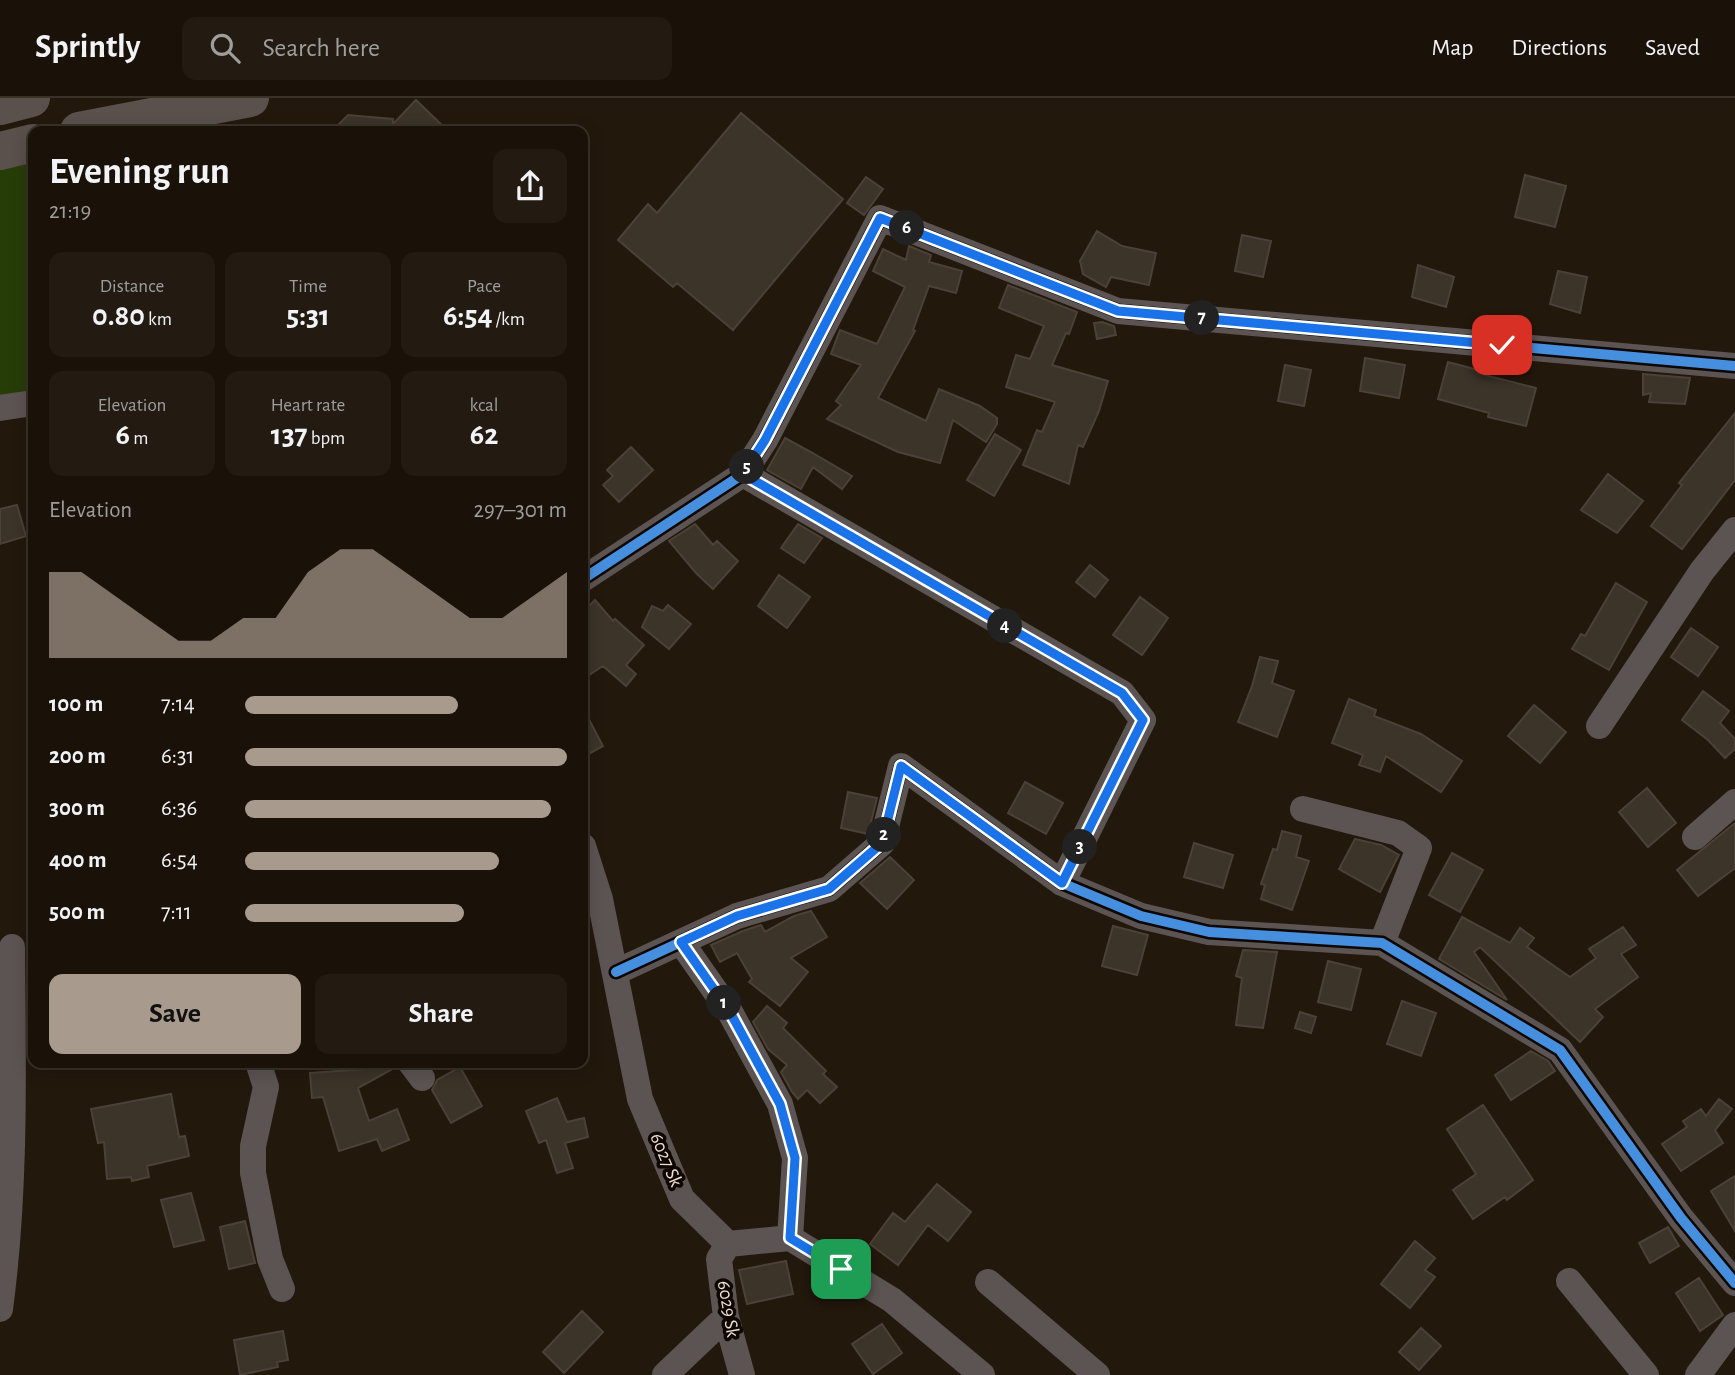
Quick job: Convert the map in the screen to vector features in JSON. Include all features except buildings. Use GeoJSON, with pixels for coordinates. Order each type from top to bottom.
{"type":"FeatureCollection","features":[{"type":"Feature","properties":{"kind":"highway"},"geometry":{"type":"LineString","coordinates":[[0,106],[31,98]]}},
{"type":"Feature","properties":{"kind":"highway"},"geometry":{"type":"LineString","coordinates":[[131,126],[172,122],[250,98]]}},
{"type":"Feature","properties":{"kind":"highway"},"geometry":{"type":"LineString","coordinates":[[0,151],[28,144]]}},
{"type":"Feature","properties":{"kind":"street"},"geometry":{"type":"LineString","coordinates":[[588,576],[743,474],[765,440],[880,218],[1118,311],[1735,366]]}},
{"type":"Feature","properties":{"kind":"street"},"geometry":{"type":"LineString","coordinates":[[0,408],[28,404]]}},
{"type":"Feature","properties":{"kind":"street"},"geometry":{"type":"LineString","coordinates":[[743,474],[1122,693],[1143,720],[1062,883]]}},
{"type":"Feature","properties":{"kind":"street"},"geometry":{"type":"LineString","coordinates":[[1599,726],[1702,571],[1735,530]]}},
{"type":"Feature","properties":{"kind":"street"},"geometry":{"type":"LineString","coordinates":[[616,972],[737,916],[829,889],[882,843],[901,766],[1062,883],[1141,916],[1209,932],[1382,943],[1560,1050],[1681,1218],[1735,1283]]}},
{"type":"Feature","properties":{"kind":"street"},"geometry":{"type":"LineString","coordinates":[[1695,837],[1735,802]]}},
{"type":"Feature","properties":{"kind":"street"},"geometry":{"type":"LineString","coordinates":[[1303,809],[1398,833],[1419,848],[1382,943]]}},
{"type":"Feature","properties":{"kind":"street","name":"6027 Sk"},"geometry":{"type":"LineString","coordinates":[[588,862],[600,899],[616,972],[640,1099],[682,1199],[727,1244]]}},
{"type":"Feature","properties":{"kind":"street"},"geometry":{"type":"LineString","coordinates":[[681,942],[730,1012],[780,1104],[795,1158],[790,1238]]}},
{"type":"Feature","properties":{"kind":"street"},"geometry":{"type":"LineString","coordinates":[[0,1309],[6,1261],[13,1098],[15,946]]}},
{"type":"Feature","properties":{"kind":"street"},"geometry":{"type":"LineString","coordinates":[[260,1068],[266,1087],[253,1146],[253,1173],[270,1259],[282,1289]]}},
{"type":"Feature","properties":{"kind":"street"},"geometry":{"type":"LineString","coordinates":[[727,1244],[790,1238],[892,1300],[982,1375]]}},
{"type":"Feature","properties":{"kind":"street","name":"6029 Sk"},"geometry":{"type":"LineString","coordinates":[[727,1244],[719,1259],[726,1317],[742,1375]]}},
{"type":"Feature","properties":{"kind":"street"},"geometry":{"type":"LineString","coordinates":[[1569,1281],[1646,1375]]}},
{"type":"Feature","properties":{"kind":"street"},"geometry":{"type":"LineString","coordinates":[[988,1282],[1097,1375]]}},
{"type":"Feature","properties":{"kind":"street"},"geometry":{"type":"LineString","coordinates":[[665,1375],[726,1317]]}},
{"type":"Feature","properties":{"kind":"street"},"geometry":{"type":"LineString","coordinates":[[1698,1375],[1735,1325]]}},
{"type":"Feature","properties":{"kind":"green space"},"geometry":{"type":"Polygon","coordinates":[[[28,152],[28,400],[0,412],[0,159],[28,152]]]}},
{"type":"Feature","properties":{"kind":"cycle path"},"geometry":{"type":"LineString","coordinates":[[588,576],[743,474],[765,440],[880,218],[1118,311],[1735,366]]}},
{"type":"Feature","properties":{"kind":"cycle path"},"geometry":{"type":"LineString","coordinates":[[616,972],[737,916],[829,889],[882,843],[901,766],[1062,883],[1141,916],[1209,932],[1382,943],[1560,1050],[1681,1218],[1735,1283]]}},
{"type":"Feature","properties":{"kind":"route"},"geometry":{"type":"LineString","coordinates":[[841,1269],[790,1238],[795,1158],[780,1104],[730,1012],[681,942],[737,916],[829,889],[882,843],[901,766],[1062,883],[1143,720],[1122,693],[743,474],[765,440],[880,218],[1118,311],[1502,345]]}}]}
